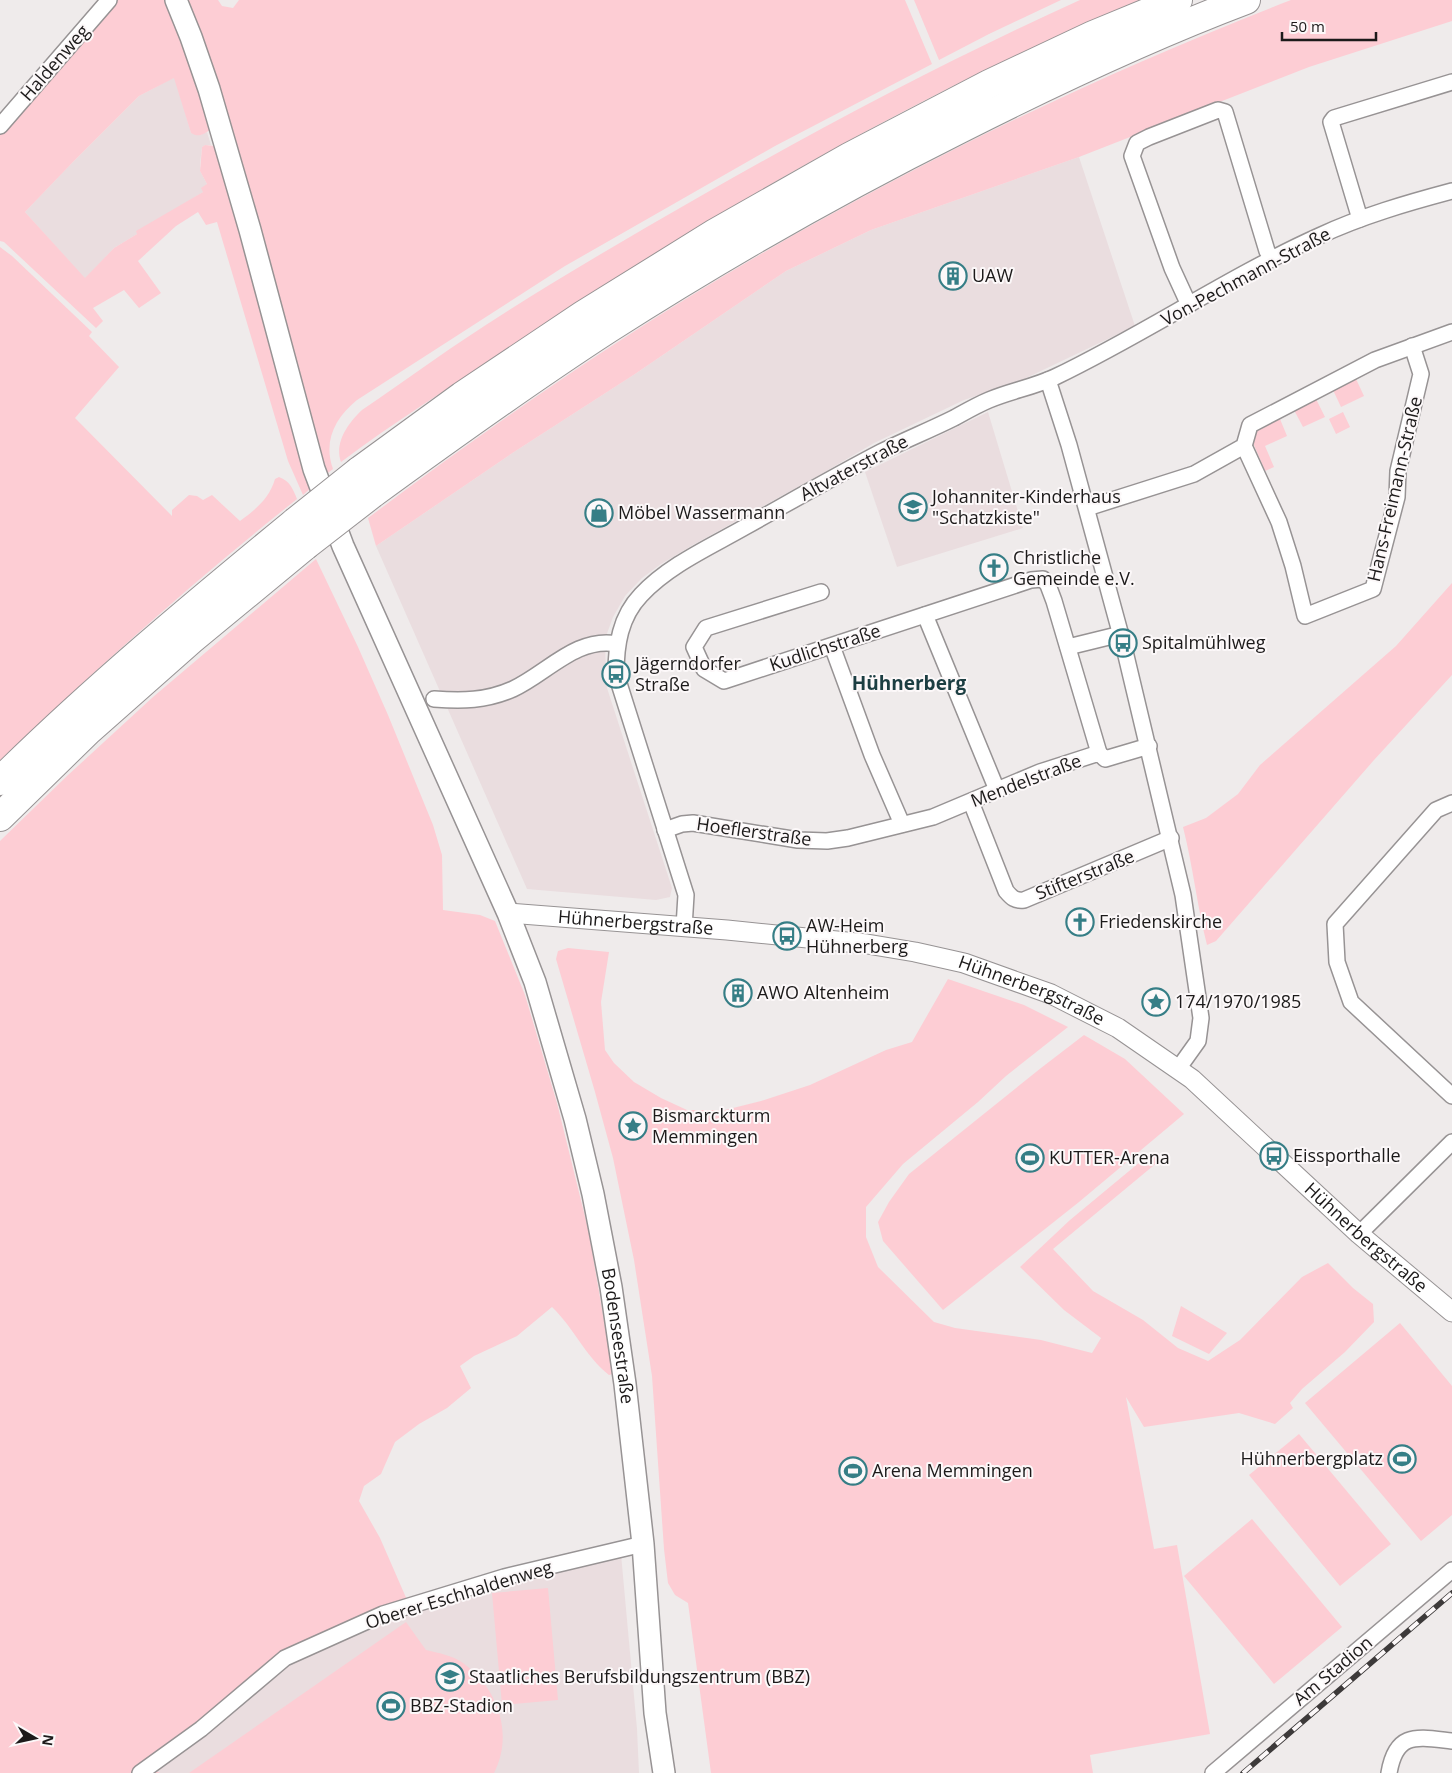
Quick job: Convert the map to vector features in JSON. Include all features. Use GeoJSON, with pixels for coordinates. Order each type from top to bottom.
{"type":"FeatureCollection","features":[{"type":"Feature","properties":{"kind":"highway"},"geometry":{"type":"LineString","coordinates":[[0,781],[175,620],[300,534],[366,483],[462,396],[575,320],[715,233],[849,157],[989,84],[1093,35],[1178,0]]}},
{"type":"Feature","properties":{"kind":"highway"},"geometry":{"type":"LineString","coordinates":[[366,483],[476,419],[609,328],[742,247],[877,170],[1029,94],[1126,50],[1246,0]]}},
{"type":"Feature","properties":{"kind":"highway"},"geometry":{"type":"LineString","coordinates":[[0,817],[103,718],[191,640],[300,534]]}},
{"type":"Feature","properties":{"kind":"main road","name":"Bodenseestraße"},"geometry":{"type":"LineString","coordinates":[[176,0],[209,89],[314,469],[343,546],[508,913],[535,982],[575,1119],[593,1194],[625,1384],[643,1544],[656,1713],[664,1773]]}},
{"type":"Feature","properties":{"kind":"street","name":"Haldenweg"},"geometry":{"type":"LineString","coordinates":[[0,126],[109,0]]}},
{"type":"Feature","properties":{"kind":"street"},"geometry":{"type":"LineString","coordinates":[[1360,219],[1331,122],[1334,118],[1452,82]]}},
{"type":"Feature","properties":{"kind":"street"},"geometry":{"type":"LineString","coordinates":[[1189,305],[1172,268],[1132,156],[1137,143],[1218,110],[1225,112],[1267,251],[1272,259]]}},
{"type":"Feature","properties":{"kind":"street","name":"Von-Pechmann-Straße"},"geometry":{"type":"LineString","coordinates":[[1048,380],[1138,335],[1272,259],[1320,235],[1360,219],[1452,191]]}},
{"type":"Feature","properties":{"kind":"street"},"geometry":{"type":"LineString","coordinates":[[1086,508],[1194,474],[1244,446],[1250,425],[1375,360],[1452,332]]}},
{"type":"Feature","properties":{"kind":"street","name":"Hans-Freimann-Straße"},"geometry":{"type":"LineString","coordinates":[[1244,446],[1279,522],[1293,566],[1305,616],[1373,589],[1397,496],[1398,471],[1421,374],[1412,346]]}},
{"type":"Feature","properties":{"kind":"street"},"geometry":{"type":"LineString","coordinates":[[1048,380],[1121,634],[1184,895],[1201,1018],[1198,1041],[1178,1069]]}},
{"type":"Feature","properties":{"kind":"street","name":"Altvaterstraße"},"geometry":{"type":"LineString","coordinates":[[617,644],[632,605],[654,583],[679,565],[882,452],[990,399],[1048,380]]}},
{"type":"Feature","properties":{"kind":"street","name":"Kudlichstraße"},"geometry":{"type":"LineString","coordinates":[[821,592],[706,628],[694,646],[704,669],[724,681],[1031,580],[1043,579],[1048,584],[1068,647]]}},
{"type":"Feature","properties":{"kind":"street"},"geometry":{"type":"LineString","coordinates":[[925,614],[997,790]]}},
{"type":"Feature","properties":{"kind":"street"},"geometry":{"type":"LineString","coordinates":[[1099,753],[1068,647],[1121,634]]}},
{"type":"Feature","properties":{"kind":"street"},"geometry":{"type":"LineString","coordinates":[[434,699],[461,701],[487,698],[515,688],[582,648],[607,642],[617,644],[616,674],[686,895],[684,927]]}},
{"type":"Feature","properties":{"kind":"street"},"geometry":{"type":"LineString","coordinates":[[832,646],[872,755],[902,824]]}},
{"type":"Feature","properties":{"kind":"street","name":"Mendelstraße"},"geometry":{"type":"LineString","coordinates":[[902,824],[933,817],[1040,772],[1099,753],[1105,759],[1149,746]]}},
{"type":"Feature","properties":{"kind":"street","name":"Stifterstraße"},"geometry":{"type":"LineString","coordinates":[[971,802],[1006,891],[1012,898],[1017,900],[1024,900],[1171,838]]}},
{"type":"Feature","properties":{"kind":"street"},"geometry":{"type":"LineString","coordinates":[[1452,803],[1436,810],[1335,924],[1336,962],[1351,1002],[1452,1096]]}},
{"type":"Feature","properties":{"kind":"street","name":"Hoeflerstraße"},"geometry":{"type":"LineString","coordinates":[[665,830],[682,824],[693,823],[798,840],[827,841],[848,838],[902,824]]}},
{"type":"Feature","properties":{"kind":"street","name":"Hühnerbergstraße"},"geometry":{"type":"LineString","coordinates":[[508,913],[867,944],[924,953],[964,963],[1028,985],[1118,1028],[1178,1069],[1205,1090],[1359,1234],[1452,1312]]}},
{"type":"Feature","properties":{"kind":"street"},"geometry":{"type":"LineString","coordinates":[[1359,1234],[1452,1142]]}},
{"type":"Feature","properties":{"kind":"street","name":"Oberer Eschhaldenweg"},"geometry":{"type":"LineString","coordinates":[[140,1773],[201,1729],[285,1658],[383,1614],[504,1577],[643,1544]]}},
{"type":"Feature","properties":{"kind":"street","name":"Am Stadion"},"geometry":{"type":"LineString","coordinates":[[1213,1773],[1452,1570]]}},
{"type":"Feature","properties":{"kind":"street"},"geometry":{"type":"LineString","coordinates":[[1389,1773],[1393,1754],[1397,1747],[1404,1742],[1420,1738],[1452,1741]]}},
{"type":"Feature","properties":{"kind":"shaded area"},"geometry":{"type":"Polygon","coordinates":[[[116,0],[167,0],[191,61],[211,129],[199,135],[191,133],[174,78],[139,96],[25,212],[85,278],[114,248],[137,234],[136,231],[203,192],[201,188],[207,184],[200,171],[202,147],[205,145],[215,146],[313,486],[303,495],[288,461],[217,222],[206,225],[198,212],[176,226],[138,261],[161,293],[139,308],[124,290],[93,308],[103,321],[96,328],[4,242],[0,241],[0,133],[116,0]]]}},
{"type":"Feature","properties":{"kind":"shaded area"},"geometry":{"type":"Polygon","coordinates":[[[186,0],[218,0],[222,6],[233,8],[239,0],[905,0],[932,64],[775,146],[565,266],[357,400],[343,414],[333,431],[329,449],[333,469],[324,476],[186,0]]]}},
{"type":"Feature","properties":{"kind":"shaded area"},"geometry":{"type":"Polygon","coordinates":[[[914,0],[1061,0],[939,60],[914,0]]]}},
{"type":"Feature","properties":{"kind":"shaded area"},"geometry":{"type":"Polygon","coordinates":[[[1080,0],[1141,0],[1059,35],[898,114],[741,201],[589,296],[405,417],[341,462],[339,448],[341,441],[347,427],[362,410],[467,337],[527,299],[699,197],[840,119],[1031,22],[1080,0]]]}},
{"type":"Feature","properties":{"kind":"shaded area"},"geometry":{"type":"Polygon","coordinates":[[[1291,0],[1452,0],[1452,21],[1309,67],[1079,157],[871,230],[786,271],[376,546],[368,518],[446,460],[607,349],[761,254],[908,173],[983,135],[1136,64],[1291,0]]]}},
{"type":"Feature","properties":{"kind":"shaded area"},"geometry":{"type":"Polygon","coordinates":[[[175,77],[191,133],[200,135],[207,132],[211,145],[202,147],[200,164],[200,171],[207,184],[203,192],[114,248],[85,279],[25,212],[139,96],[175,77]]]}},
{"type":"Feature","properties":{"kind":"shaded area"},"geometry":{"type":"Polygon","coordinates":[[[1079,157],[1135,326],[1022,380],[964,400],[874,443],[693,545],[642,578],[625,596],[613,617],[605,639],[606,678],[607,688],[672,888],[670,897],[656,900],[527,889],[376,546],[786,271],[871,230],[1079,157]]]}},
{"type":"Feature","properties":{"kind":"shaded area"},"geometry":{"type":"Polygon","coordinates":[[[0,247],[12,256],[92,332],[89,336],[119,367],[75,418],[172,516],[172,510],[189,495],[197,496],[203,500],[212,495],[240,521],[261,503],[275,479],[279,477],[288,483],[297,499],[146,626],[0,761],[0,247]]]}},
{"type":"Feature","properties":{"kind":"shaded area"},"geometry":{"type":"Polygon","coordinates":[[[1356,379],[1364,396],[1341,407],[1333,390],[1356,379]]]}},
{"type":"Feature","properties":{"kind":"shaded area"},"geometry":{"type":"Polygon","coordinates":[[[1316,399],[1325,417],[1303,427],[1294,410],[1316,399]]]}},
{"type":"Feature","properties":{"kind":"shaded area"},"geometry":{"type":"Polygon","coordinates":[[[988,412],[1023,528],[897,567],[865,472],[988,412]]]}},
{"type":"Feature","properties":{"kind":"shaded area"},"geometry":{"type":"Polygon","coordinates":[[[1343,412],[1350,427],[1336,434],[1329,419],[1343,412]]]}},
{"type":"Feature","properties":{"kind":"shaded area"},"geometry":{"type":"Polygon","coordinates":[[[1280,419],[1287,436],[1265,446],[1274,467],[1265,471],[1251,434],[1280,419]]]}},
{"type":"Feature","properties":{"kind":"shaded area"},"geometry":{"type":"Polygon","coordinates":[[[316,559],[388,715],[433,825],[442,855],[443,910],[480,915],[495,921],[525,995],[557,1103],[589,1233],[613,1374],[609,1375],[593,1359],[552,1307],[517,1336],[474,1356],[460,1366],[471,1388],[447,1408],[419,1424],[395,1442],[381,1474],[364,1486],[359,1501],[380,1538],[411,1609],[287,1661],[152,1769],[160,1773],[0,1773],[0,841],[153,697],[316,559]]]}},
{"type":"Feature","properties":{"kind":"shaded area"},"geometry":{"type":"Polygon","coordinates":[[[1452,583],[1452,675],[1374,760],[1216,941],[1207,945],[1183,827],[1206,818],[1238,794],[1260,765],[1396,646],[1452,583]]]}},
{"type":"Feature","properties":{"kind":"shaded area"},"geometry":{"type":"Polygon","coordinates":[[[568,948],[609,952],[601,1002],[605,1050],[614,1063],[634,1082],[661,1098],[687,1110],[725,1110],[761,1101],[810,1085],[886,1050],[912,1042],[948,979],[1024,1005],[1068,1027],[1006,1076],[978,1102],[903,1164],[866,1207],[866,1237],[878,1267],[934,1322],[955,1328],[1041,1340],[1092,1353],[1101,1338],[1064,1310],[1020,1267],[1070,1220],[1146,1157],[1153,1154],[1159,1161],[1053,1249],[1093,1291],[1143,1320],[1178,1348],[1208,1361],[1240,1340],[1302,1277],[1328,1263],[1353,1288],[1373,1304],[1374,1322],[1345,1352],[1302,1389],[1290,1403],[1293,1408],[1275,1424],[1239,1413],[1144,1427],[1126,1397],[1154,1549],[1177,1545],[1210,1734],[1090,1755],[1093,1773],[711,1773],[688,1603],[675,1595],[668,1583],[652,1376],[634,1260],[613,1158],[556,959],[558,951],[568,948]]]}},
{"type":"Feature","properties":{"kind":"shaded area","name":"KUTTER-Arena"},"geometry":{"type":"Polygon","coordinates":[[[1084,1035],[1125,1059],[1184,1114],[1079,1202],[943,1310],[883,1241],[878,1222],[889,1202],[909,1174],[1084,1035]]]}},
{"type":"Feature","properties":{"kind":"shaded area"},"geometry":{"type":"Polygon","coordinates":[[[1181,1306],[1227,1333],[1209,1354],[1172,1336],[1181,1306]]]}},
{"type":"Feature","properties":{"kind":"shaded area","name":"Hühnerbergplatz"},"geometry":{"type":"Polygon","coordinates":[[[1400,1323],[1452,1386],[1452,1515],[1421,1541],[1305,1403],[1400,1323]]]}},
{"type":"Feature","properties":{"kind":"shaded area"},"geometry":{"type":"Polygon","coordinates":[[[1299,1434],[1391,1544],[1340,1586],[1249,1475],[1299,1434]]]}},
{"type":"Feature","properties":{"kind":"shaded area"},"geometry":{"type":"Polygon","coordinates":[[[1252,1519],[1342,1627],[1274,1684],[1184,1576],[1252,1519]]]}},
{"type":"Feature","properties":{"kind":"shaded area","name":"Staatliches Berufsbildungszentrum (BBZ)"},"geometry":{"type":"Polygon","coordinates":[[[621,1554],[637,1729],[639,1773],[146,1773],[287,1661],[384,1618],[504,1580],[621,1554]]]}},
{"type":"Feature","properties":{"kind":"shaded area"},"geometry":{"type":"Polygon","coordinates":[[[548,1588],[558,1700],[502,1705],[492,1593],[548,1588]]]}},
{"type":"Feature","properties":{"kind":"shaded area","name":"BBZ-Stadion"},"geometry":{"type":"Polygon","coordinates":[[[406,1622],[426,1650],[459,1660],[475,1673],[485,1685],[499,1713],[502,1728],[503,1743],[494,1773],[189,1773],[406,1622]]]}},
{"type":"Feature","properties":{"kind":"railway"},"geometry":{"type":"LineString","coordinates":[[1243,1773],[1452,1593]]}},
{"type":"Feature","properties":{"kind":"place","name":"UAW"},"geometry":{"type":"Point","coordinates":[953,276]}},
{"type":"Feature","properties":{"kind":"place","name":"Johanniter-Kinderhaus \"Schatzkiste\""},"geometry":{"type":"Point","coordinates":[913,507]}},
{"type":"Feature","properties":{"kind":"place","name":"Möbel Wassermann"},"geometry":{"type":"Point","coordinates":[599,513]}},
{"type":"Feature","properties":{"kind":"place","name":"Christliche Gemeinde e.V."},"geometry":{"type":"Point","coordinates":[994,568]}},
{"type":"Feature","properties":{"kind":"place","name":"Spitalmühlweg"},"geometry":{"type":"Point","coordinates":[1123,643]}},
{"type":"Feature","properties":{"kind":"place","name":"Jägerndorfer Straße"},"geometry":{"type":"Point","coordinates":[616,674]}},
{"type":"Feature","properties":{"kind":"place","name":"Friedenskirche"},"geometry":{"type":"Point","coordinates":[1080,922]}},
{"type":"Feature","properties":{"kind":"place","name":"AW-Heim Hühnerberg"},"geometry":{"type":"Point","coordinates":[787,936]}},
{"type":"Feature","properties":{"kind":"place","name":"AWO Altenheim"},"geometry":{"type":"Point","coordinates":[738,993]}},
{"type":"Feature","properties":{"kind":"place","name":"174/1970/1985"},"geometry":{"type":"Point","coordinates":[1156,1002]}},
{"type":"Feature","properties":{"kind":"place","name":"Bismarckturm Memmingen"},"geometry":{"type":"Point","coordinates":[633,1126]}},
{"type":"Feature","properties":{"kind":"place","name":"Eissporthalle"},"geometry":{"type":"Point","coordinates":[1274,1156]}},
{"type":"Feature","properties":{"kind":"place","name":"KUTTER-Arena"},"geometry":{"type":"Point","coordinates":[1030,1158]}},
{"type":"Feature","properties":{"kind":"place","name":"Hühnerbergplatz"},"geometry":{"type":"Point","coordinates":[1402,1459]}},
{"type":"Feature","properties":{"kind":"place","name":"Arena Memmingen"},"geometry":{"type":"Point","coordinates":[853,1471]}},
{"type":"Feature","properties":{"kind":"place","name":"Staatliches Berufsbildungszentrum (BBZ)"},"geometry":{"type":"Point","coordinates":[450,1677]}},
{"type":"Feature","properties":{"kind":"place","name":"BBZ-Stadion"},"geometry":{"type":"Point","coordinates":[391,1706]}},
{"type":"Feature","properties":{"kind":"district","name":"Hühnerberg"},"geometry":{"type":"Point","coordinates":[909,683]}}]}
